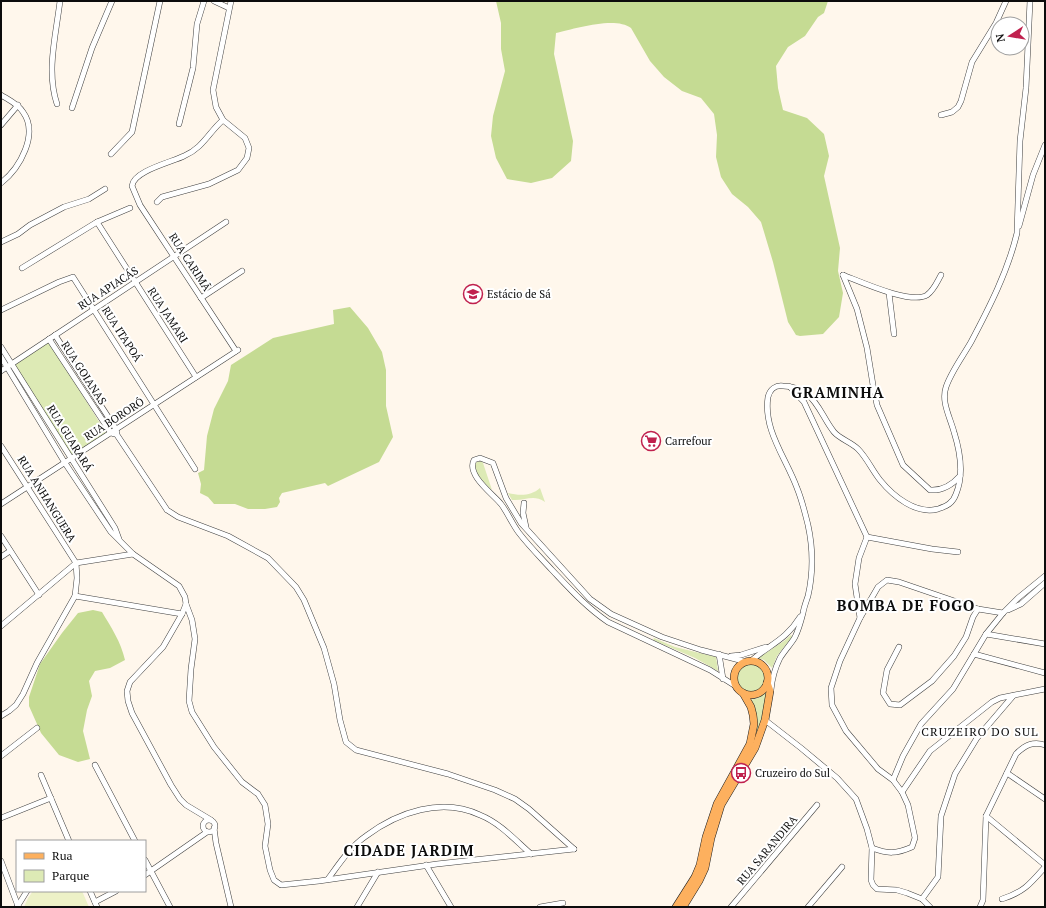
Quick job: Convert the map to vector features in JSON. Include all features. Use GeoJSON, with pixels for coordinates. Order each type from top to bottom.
{"type":"FeatureCollection","features":[{"type":"Feature","properties":{"kind":"main road"},"geometry":{"type":"LineString","coordinates":[[676,907],[695,877],[700,865],[706,836],[717,804],[750,744],[754,724],[751,707],[743,693],[737,687],[734,677],[742,664],[755,662],[763,666],[766,670],[770,691],[765,720],[755,748],[722,805],[711,838],[706,868],[683,907]]}},
{"type":"Feature","properties":{"kind":"main road"},"geometry":{"type":"LineString","coordinates":[[726,681],[736,689],[746,703],[754,724]]}},
{"type":"Feature","properties":{"kind":"main road"},"geometry":{"type":"LineString","coordinates":[[743,693],[748,695],[759,694],[768,681]]}},
{"type":"Feature","properties":{"kind":"street"},"geometry":{"type":"LineString","coordinates":[[57,104],[52,69],[60,1]]}},
{"type":"Feature","properties":{"kind":"street"},"geometry":{"type":"LineString","coordinates":[[72,108],[92,48],[112,1]]}},
{"type":"Feature","properties":{"kind":"street"},"geometry":{"type":"LineString","coordinates":[[111,154],[132,132],[160,1]]}},
{"type":"Feature","properties":{"kind":"street"},"geometry":{"type":"LineString","coordinates":[[179,124],[193,68],[197,24],[204,1]]}},
{"type":"Feature","properties":{"kind":"street"},"geometry":{"type":"LineString","coordinates":[[214,1],[229,8]]}},
{"type":"Feature","properties":{"kind":"street"},"geometry":{"type":"LineString","coordinates":[[157,202],[162,197],[209,184],[238,170],[247,158],[249,148],[245,138],[223,120],[216,107],[213,90],[231,1]]}},
{"type":"Feature","properties":{"kind":"street"},"geometry":{"type":"LineString","coordinates":[[942,115],[952,112],[961,102],[972,62],[996,23],[1006,1]]}},
{"type":"Feature","properties":{"kind":"street"},"geometry":{"type":"LineString","coordinates":[[1017,233],[1020,155],[1026,88],[1030,1]]}},
{"type":"Feature","properties":{"kind":"street"},"geometry":{"type":"LineString","coordinates":[[1,95],[18,105],[30,125],[28,138],[19,164],[1,183]]}},
{"type":"Feature","properties":{"kind":"street"},"geometry":{"type":"LineString","coordinates":[[1,125],[18,105]]}},
{"type":"Feature","properties":{"kind":"street","name":"RUA CARIMÃ"},"geometry":{"type":"LineString","coordinates":[[223,120],[205,142],[186,155],[140,174],[132,183],[132,186],[140,205],[237,350]]}},
{"type":"Feature","properties":{"kind":"street"},"geometry":{"type":"LineString","coordinates":[[768,681],[780,658],[794,639],[800,625],[808,597],[812,572],[808,527],[797,488],[778,448],[770,426],[767,406],[769,393],[776,386],[790,387],[807,393],[814,400],[836,435],[858,449],[881,481],[901,500],[917,508],[934,510],[947,506],[952,502],[956,495],[961,475],[956,438],[945,403],[944,394],[947,385],[971,342],[1007,268],[1033,175],[1045,145]]}},
{"type":"Feature","properties":{"kind":"street"},"geometry":{"type":"LineString","coordinates":[[1,242],[18,234],[30,225],[64,207],[89,199],[105,189]]}},
{"type":"Feature","properties":{"kind":"street"},"geometry":{"type":"LineString","coordinates":[[22,268],[97,222],[130,208]]}},
{"type":"Feature","properties":{"kind":"street","name":"RUA JAMARI"},"geometry":{"type":"LineString","coordinates":[[97,222],[196,377]]}},
{"type":"Feature","properties":{"kind":"street","name":"RUA APIACÁS"},"geometry":{"type":"LineString","coordinates":[[1,371],[226,222]]}},
{"type":"Feature","properties":{"kind":"street"},"geometry":{"type":"LineString","coordinates":[[201,298],[242,271]]}},
{"type":"Feature","properties":{"kind":"street"},"geometry":{"type":"LineString","coordinates":[[941,275],[934,287],[924,296],[917,297],[889,293],[843,275],[857,308],[868,348],[872,385],[877,405],[903,465],[930,490],[939,491],[946,488],[961,475]]}},
{"type":"Feature","properties":{"kind":"street","name":"RUA ITAPOÁ"},"geometry":{"type":"LineString","coordinates":[[1,310],[59,282],[73,277],[195,469]]}},
{"type":"Feature","properties":{"kind":"street"},"geometry":{"type":"LineString","coordinates":[[889,293],[894,334]]}},
{"type":"Feature","properties":{"kind":"street","name":"RUA GOIANAS"},"geometry":{"type":"LineString","coordinates":[[56,335],[167,510],[178,517],[228,536],[258,552],[268,558],[296,587],[304,600],[324,648],[334,684],[340,720],[346,742],[356,750],[448,774],[495,790],[515,799],[529,808],[574,849],[531,854]]}},
{"type":"Feature","properties":{"kind":"street","name":"RUA GOIANAS"},"geometry":{"type":"LineString","coordinates":[[49,339],[111,433]]}},
{"type":"Feature","properties":{"kind":"street","name":"RUA GUARARÁ"},"geometry":{"type":"LineString","coordinates":[[1,347],[9,365],[71,459],[100,510]]}},
{"type":"Feature","properties":{"kind":"street","name":"RUA BORORÓ"},"geometry":{"type":"LineString","coordinates":[[1,504],[111,433],[117,432],[155,404],[237,350]]}},
{"type":"Feature","properties":{"kind":"street","name":"RUA GUARARÁ"},"geometry":{"type":"LineString","coordinates":[[1,357],[9,365]]}},
{"type":"Feature","properties":{"kind":"street"},"geometry":{"type":"LineString","coordinates":[[790,387],[804,402],[867,537],[859,558],[855,584],[860,618]]}},
{"type":"Feature","properties":{"kind":"street","name":"RUA GUARARÁ"},"geometry":{"type":"LineString","coordinates":[[28,395],[65,462],[115,528],[119,540],[133,554],[179,586],[185,597],[192,620],[195,639],[189,701],[192,712],[214,747],[242,782],[258,794],[265,805],[268,824],[265,846],[270,870],[274,880],[281,885],[328,879]]}},
{"type":"Feature","properties":{"kind":"street","name":"RUA ANHANGUERA"},"geometry":{"type":"LineString","coordinates":[[1,446],[76,563]]}},
{"type":"Feature","properties":{"kind":"street"},"geometry":{"type":"LineString","coordinates":[[737,687],[710,670],[608,622],[593,612],[581,601],[519,532],[501,505],[478,480],[472,463],[476,458],[485,459],[493,463],[509,504],[521,523],[590,600],[608,612],[662,637],[701,650],[749,662],[775,644],[794,627],[803,613]]}},
{"type":"Feature","properties":{"kind":"street"},"geometry":{"type":"LineString","coordinates":[[524,503],[524,522],[531,534]]}},
{"type":"Feature","properties":{"kind":"street"},"geometry":{"type":"LineString","coordinates":[[501,505],[509,504]]}},
{"type":"Feature","properties":{"kind":"street"},"geometry":{"type":"LineString","coordinates":[[1,536],[39,595]]}},
{"type":"Feature","properties":{"kind":"street"},"geometry":{"type":"LineString","coordinates":[[867,537],[958,552]]}},
{"type":"Feature","properties":{"kind":"street"},"geometry":{"type":"LineString","coordinates":[[1,557],[10,551]]}},
{"type":"Feature","properties":{"kind":"street"},"geometry":{"type":"LineString","coordinates":[[1,626],[76,563],[133,554]]}},
{"type":"Feature","properties":{"kind":"street"},"geometry":{"type":"LineString","coordinates":[[1,716],[10,711],[16,705],[23,694],[37,663],[75,596],[77,578],[76,563]]}},
{"type":"Feature","properties":{"kind":"street"},"geometry":{"type":"LineString","coordinates":[[893,780],[903,756],[921,724],[953,689],[986,634],[1018,598],[1045,576]]}},
{"type":"Feature","properties":{"kind":"street"},"geometry":{"type":"LineString","coordinates":[[872,848],[882,852],[900,852],[912,847],[915,838],[908,805],[902,792],[893,780],[878,769],[846,731],[832,705],[831,688],[840,661],[860,618],[878,586],[887,580],[899,582],[978,609],[1004,612],[1021,604],[1045,583]]}},
{"type":"Feature","properties":{"kind":"street"},"geometry":{"type":"LineString","coordinates":[[75,596],[182,614]]}},
{"type":"Feature","properties":{"kind":"street"},"geometry":{"type":"LineString","coordinates":[[146,874],[211,830],[214,823],[186,805],[180,799],[132,713],[128,701],[127,691],[130,682],[163,647],[186,604]]}},
{"type":"Feature","properties":{"kind":"street"},"geometry":{"type":"LineString","coordinates":[[899,647],[887,670],[883,693],[890,704],[900,705],[932,681],[954,656],[966,636],[973,617],[978,609]]}},
{"type":"Feature","properties":{"kind":"street"},"geometry":{"type":"LineString","coordinates":[[986,634],[1045,644]]}},
{"type":"Feature","properties":{"kind":"street"},"geometry":{"type":"LineString","coordinates":[[728,656],[741,655],[775,644]]}},
{"type":"Feature","properties":{"kind":"street"},"geometry":{"type":"LineString","coordinates":[[719,654],[726,681]]}},
{"type":"Feature","properties":{"kind":"street"},"geometry":{"type":"LineString","coordinates":[[974,654],[1045,673]]}},
{"type":"Feature","properties":{"kind":"street"},"geometry":{"type":"LineString","coordinates":[[770,691],[774,671]]}},
{"type":"Feature","properties":{"kind":"street"},"geometry":{"type":"LineString","coordinates":[[902,792],[930,751],[992,702],[1045,689]]}},
{"type":"Feature","properties":{"kind":"street"},"geometry":{"type":"LineString","coordinates":[[922,899],[938,877],[941,816],[955,774],[977,738],[1013,696]]}},
{"type":"Feature","properties":{"kind":"street"},"geometry":{"type":"LineString","coordinates":[[765,720],[801,748],[846,787],[856,799],[867,828],[872,848],[871,880],[873,885],[877,889],[897,890],[922,899],[930,907]]}},
{"type":"Feature","properties":{"kind":"street"},"geometry":{"type":"LineString","coordinates":[[1,756],[37,728]]}},
{"type":"Feature","properties":{"kind":"street"},"geometry":{"type":"LineString","coordinates":[[980,907],[983,900],[986,816],[1016,754],[1023,747],[1031,744],[1039,743],[1045,745]]}},
{"type":"Feature","properties":{"kind":"street"},"geometry":{"type":"LineString","coordinates":[[95,765],[134,840]]}},
{"type":"Feature","properties":{"kind":"street"},"geometry":{"type":"LineString","coordinates":[[1007,773],[1045,799]]}},
{"type":"Feature","properties":{"kind":"street"},"geometry":{"type":"LineString","coordinates":[[41,775],[69,840]]}},
{"type":"Feature","properties":{"kind":"street"},"geometry":{"type":"LineString","coordinates":[[1,818],[51,798]]}},
{"type":"Feature","properties":{"kind":"street","name":"RUA SARANDIRA"},"geometry":{"type":"LineString","coordinates":[[734,906],[816,805]]}},
{"type":"Feature","properties":{"kind":"street"},"geometry":{"type":"LineString","coordinates":[[328,879],[345,856],[365,836],[397,817],[430,808],[459,808],[481,815],[504,829],[531,854]]}},
{"type":"Feature","properties":{"kind":"street"},"geometry":{"type":"LineString","coordinates":[[199,812],[204,823],[203,828],[211,830]]}},
{"type":"Feature","properties":{"kind":"street"},"geometry":{"type":"LineString","coordinates":[[986,816],[1045,866],[1023,890],[1002,899]]}},
{"type":"Feature","properties":{"kind":"street"},"geometry":{"type":"LineString","coordinates":[[204,823],[211,820]]}},
{"type":"Feature","properties":{"kind":"street"},"geometry":{"type":"LineString","coordinates":[[211,830],[216,843],[231,907]]}},
{"type":"Feature","properties":{"kind":"street"},"geometry":{"type":"LineString","coordinates":[[328,879],[531,854]]}},
{"type":"Feature","properties":{"kind":"street"},"geometry":{"type":"LineString","coordinates":[[1,861],[18,907]]}},
{"type":"Feature","properties":{"kind":"street"},"geometry":{"type":"LineString","coordinates":[[146,862],[170,907]]}},
{"type":"Feature","properties":{"kind":"street"},"geometry":{"type":"LineString","coordinates":[[426,866],[451,907]]}},
{"type":"Feature","properties":{"kind":"street"},"geometry":{"type":"LineString","coordinates":[[808,907],[842,867]]}},
{"type":"Feature","properties":{"kind":"street"},"geometry":{"type":"LineString","coordinates":[[357,907],[378,872]]}},
{"type":"Feature","properties":{"kind":"street"},"geometry":{"type":"LineString","coordinates":[[18,907],[26,892]]}},
{"type":"Feature","properties":{"kind":"street"},"geometry":{"type":"LineString","coordinates":[[90,892],[96,905],[115,892]]}},
{"type":"Feature","properties":{"kind":"street"},"geometry":{"type":"LineString","coordinates":[[540,907],[564,903]]}},
{"type":"Feature","properties":{"kind":"green space"},"geometry":{"type":"Polygon","coordinates":[[[496,1],[828,1],[824,13],[818,17],[805,36],[788,47],[776,66],[778,88],[783,110],[807,118],[824,134],[829,156],[824,176],[840,248],[838,271],[843,293],[839,317],[823,334],[796,335],[788,322],[761,222],[748,207],[732,194],[721,177],[716,157],[717,135],[714,114],[701,98],[682,91],[664,77],[650,61],[631,28],[615,23],[605,23],[583,26],[556,33],[554,54],[573,141],[571,161],[552,178],[531,183],[507,179],[496,158],[491,136],[493,116],[505,71],[501,49],[501,23],[496,1]]]}},
{"type":"Feature","properties":{"kind":"green space"},"geometry":{"type":"Polygon","coordinates":[[[350,307],[368,328],[382,352],[386,370],[386,406],[393,437],[379,462],[328,486],[325,483],[282,493],[277,507],[248,509],[235,504],[214,504],[208,497],[200,493],[201,484],[198,473],[204,470],[207,436],[214,409],[228,381],[231,365],[273,338],[334,324],[333,310],[350,307]]]}},
{"type":"Feature","properties":{"kind":"green space"},"geometry":{"type":"Polygon","coordinates":[[[49,341],[106,433],[72,458],[13,364],[49,341]]]}},
{"type":"Feature","properties":{"kind":"green space"},"geometry":{"type":"Polygon","coordinates":[[[482,461],[492,490],[483,482],[475,468],[475,464],[477,462],[482,461]]]}},
{"type":"Feature","properties":{"kind":"green space"},"geometry":{"type":"Polygon","coordinates":[[[540,488],[545,502],[537,498],[512,500],[508,493],[525,495],[533,493],[540,488]]]}},
{"type":"Feature","properties":{"kind":"green space"},"geometry":{"type":"Polygon","coordinates":[[[93,610],[102,612],[118,641],[125,660],[110,668],[95,671],[89,681],[92,696],[87,710],[83,731],[90,759],[78,762],[59,755],[41,733],[29,706],[29,697],[40,664],[62,633],[78,613],[93,610]]]}},
{"type":"Feature","properties":{"kind":"green space"},"geometry":{"type":"Polygon","coordinates":[[[791,635],[792,637],[777,656],[772,668],[764,660],[758,658],[784,641],[791,635]]]}},
{"type":"Feature","properties":{"kind":"green space"},"geometry":{"type":"Polygon","coordinates":[[[654,638],[675,647],[716,657],[718,671],[695,658],[653,640],[654,638]]]}},
{"type":"Feature","properties":{"kind":"green space"},"geometry":{"type":"Polygon","coordinates":[[[751,664],[761,668],[765,678],[761,688],[751,692],[741,688],[737,678],[741,668],[751,664]]]}},
{"type":"Feature","properties":{"kind":"green space"},"geometry":{"type":"Polygon","coordinates":[[[767,691],[761,721],[753,744],[750,700],[758,698],[767,691]]]}},
{"type":"Feature","properties":{"kind":"green space"},"geometry":{"type":"Polygon","coordinates":[[[32,892],[82,892],[89,907],[24,907],[32,892]]]}},
{"type":"Feature","properties":{"kind":"place","name":"Estácio de Sá"},"geometry":{"type":"Point","coordinates":[473,294]}},
{"type":"Feature","properties":{"kind":"place","name":"Carrefour"},"geometry":{"type":"Point","coordinates":[651,441]}},
{"type":"Feature","properties":{"kind":"place","name":"Cruzeiro do Sul"},"geometry":{"type":"Point","coordinates":[741,773]}},
{"type":"Feature","properties":{"kind":"district","name":"GRAMINHA"},"geometry":{"type":"Point","coordinates":[838,393]}},
{"type":"Feature","properties":{"kind":"district","name":"BOMBA DE FOGO"},"geometry":{"type":"Point","coordinates":[906,606]}},
{"type":"Feature","properties":{"kind":"district","name":"CRUZEIRO DO SUL"},"geometry":{"type":"Point","coordinates":[980,732]}},
{"type":"Feature","properties":{"kind":"district","name":"CIDADE JARDIM"},"geometry":{"type":"Point","coordinates":[409,851]}}]}
